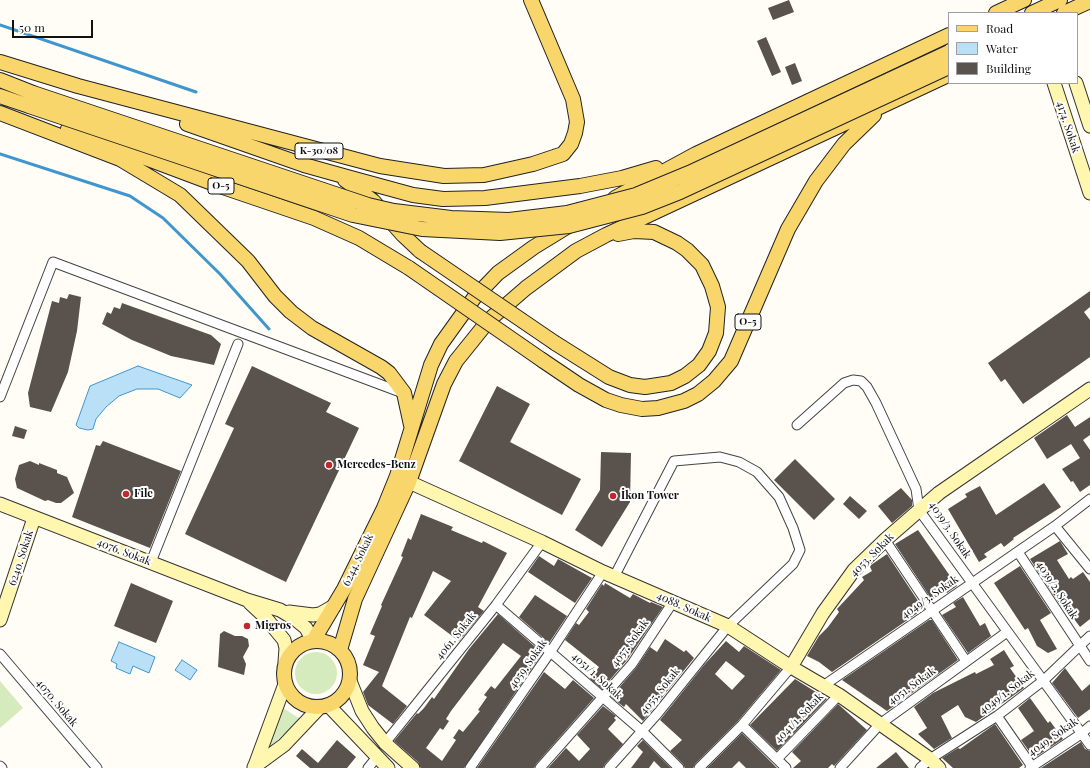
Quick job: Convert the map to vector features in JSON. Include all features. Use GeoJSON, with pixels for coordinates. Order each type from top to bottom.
{"type":"FeatureCollection","features":[{"type":"Feature","properties":{"kind":"main road","name":"K-30/08"},"geometry":{"type":"LineString","coordinates":[[0,62],[78,86],[380,166],[421,173],[454,176],[484,175],[533,164],[564,154],[572,144],[576,130],[574,102],[531,0]]}},
{"type":"Feature","properties":{"kind":"main road"},"geometry":{"type":"LineString","coordinates":[[998,12],[1024,0]]}},
{"type":"Feature","properties":{"kind":"main road"},"geometry":{"type":"LineString","coordinates":[[1034,12],[1060,0]]}},
{"type":"Feature","properties":{"kind":"main road"},"geometry":{"type":"LineString","coordinates":[[1066,12],[1090,1]]}},
{"type":"Feature","properties":{"kind":"main road"},"geometry":{"type":"LineString","coordinates":[[1078,14],[1090,8]]}},
{"type":"Feature","properties":{"kind":"main road"},"geometry":{"type":"LineString","coordinates":[[403,479],[411,432],[426,381],[436,355],[457,321],[474,298],[489,282],[517,259],[554,234],[611,200],[696,154],[948,35]]}},
{"type":"Feature","properties":{"kind":"main road"},"geometry":{"type":"LineString","coordinates":[[0,96],[31,100],[368,205],[394,211],[451,218],[510,220],[567,213],[636,195],[689,174],[948,52]]}},
{"type":"Feature","properties":{"kind":"main road"},"geometry":{"type":"LineString","coordinates":[[0,80],[31,100],[353,215],[427,230],[500,233],[569,226],[642,207],[680,192],[948,67]]}},
{"type":"Feature","properties":{"kind":"main road"},"geometry":{"type":"LineString","coordinates":[[403,479],[444,384],[465,348],[489,320],[521,292],[563,259],[606,235],[886,105],[948,74]]}},
{"type":"Feature","properties":{"kind":"main road"},"geometry":{"type":"LineString","coordinates":[[78,86],[304,165],[430,198],[477,199],[523,194],[607,181],[653,169],[696,154]]}},
{"type":"Feature","properties":{"kind":"main road","name":"O-5"},"geometry":{"type":"LineString","coordinates":[[24,121],[67,129],[90,136],[220,186],[314,218],[359,238],[409,268],[578,385],[606,400],[621,405],[642,409],[658,408],[684,402],[698,394],[714,381],[730,361],[788,229],[816,180],[853,134],[886,105]]}},
{"type":"Feature","properties":{"kind":"main road"},"geometry":{"type":"LineString","coordinates":[[0,113],[120,159],[159,181],[180,195],[248,261],[275,296],[297,317],[312,328],[381,367],[396,381],[404,393],[409,410],[411,432]]}},
{"type":"Feature","properties":{"kind":"main road","name":"O-5"},"geometry":{"type":"LineString","coordinates":[[335,174],[368,197],[420,251],[554,343],[609,377],[630,385],[646,387],[671,383],[686,376],[699,365],[714,342],[719,317],[717,301],[705,271],[695,257],[677,243],[654,232],[634,231],[606,235]]}},
{"type":"Feature","properties":{"kind":"main road","name":"6244. Sokak"},"geometry":{"type":"LineString","coordinates":[[313,641],[334,606],[384,508],[403,479]]}},
{"type":"Feature","properties":{"kind":"main road","name":"6244. Sokak"},"geometry":{"type":"LineString","coordinates":[[340,650],[355,599],[403,479]]}},
{"type":"Feature","properties":{"kind":"main road"},"geometry":{"type":"LineString","coordinates":[[313,641],[323,641],[332,644],[340,650],[347,659],[350,670],[350,681],[346,691],[339,700],[324,707],[308,706],[298,702],[290,694],[285,684],[283,673],[285,662],[296,648],[313,641]]}},
{"type":"Feature","properties":{"kind":"street","name":"4174. Sokak"},"geometry":{"type":"LineString","coordinates":[[1054,84],[1090,193]]}},
{"type":"Feature","properties":{"kind":"street","name":"4174. Sokak"},"geometry":{"type":"LineString","coordinates":[[1076,84],[1090,126]]}},
{"type":"Feature","properties":{"kind":"street"},"geometry":{"type":"LineString","coordinates":[[0,397],[53,262],[404,393]]}},
{"type":"Feature","properties":{"kind":"street"},"geometry":{"type":"LineString","coordinates":[[150,562],[238,344]]}},
{"type":"Feature","properties":{"kind":"street","name":"4039/3. Sokak"},"geometry":{"type":"LineString","coordinates":[[797,425],[844,383],[853,380],[861,381],[876,403],[916,489],[919,510],[1090,745]]}},
{"type":"Feature","properties":{"kind":"street","name":"4053. Sokak"},"geometry":{"type":"LineString","coordinates":[[699,768],[742,725],[790,667],[823,613],[854,570],[885,540],[939,493],[1090,389]]}},
{"type":"Feature","properties":{"kind":"street","name":"4059. Sokak"},"geometry":{"type":"LineString","coordinates":[[470,768],[608,574],[674,460],[720,456],[739,462],[757,472],[779,497],[793,528],[800,550],[793,564],[728,626]]}},
{"type":"Feature","properties":{"kind":"street","name":"4088. Sokak"},"geometry":{"type":"LineString","coordinates":[[403,479],[542,542],[608,574],[728,626],[790,667],[839,695],[935,764]]}},
{"type":"Feature","properties":{"kind":"street","name":"4049/3. Sokak"},"geometry":{"type":"LineString","coordinates":[[822,686],[1018,552],[1090,499]]}},
{"type":"Feature","properties":{"kind":"street","name":"4076. Sokak"},"geometry":{"type":"LineString","coordinates":[[0,504],[247,600],[280,610],[296,619],[306,628],[313,641]]}},
{"type":"Feature","properties":{"kind":"street","name":"6240. Sokak"},"geometry":{"type":"LineString","coordinates":[[0,620],[34,518]]}},
{"type":"Feature","properties":{"kind":"street"},"geometry":{"type":"LineString","coordinates":[[1055,526],[1090,569]]}},
{"type":"Feature","properties":{"kind":"street"},"geometry":{"type":"LineString","coordinates":[[885,540],[966,661]]}},
{"type":"Feature","properties":{"kind":"street","name":"4061. Sokak"},"geometry":{"type":"LineString","coordinates":[[385,743],[496,605],[542,542]]}},
{"type":"Feature","properties":{"kind":"street","name":"4039/2. Sokak"},"geometry":{"type":"LineString","coordinates":[[1018,552],[1090,661]]}},
{"type":"Feature","properties":{"kind":"street","name":"4076. Sokak"},"geometry":{"type":"LineString","coordinates":[[247,600],[265,617],[284,640],[286,648],[285,662]]}},
{"type":"Feature","properties":{"kind":"street","name":"4057. Sokak"},"geometry":{"type":"LineString","coordinates":[[540,768],[632,664],[673,602]]}},
{"type":"Feature","properties":{"kind":"street","name":"4051/1. Sokak"},"geometry":{"type":"LineString","coordinates":[[496,605],[552,651],[642,731],[679,768]]}},
{"type":"Feature","properties":{"kind":"street"},"geometry":{"type":"LineString","coordinates":[[280,610],[313,615],[320,614],[334,606]]}},
{"type":"Feature","properties":{"kind":"street","name":"4055. Sokak"},"geometry":{"type":"LineString","coordinates":[[609,768],[642,731],[728,626]]}},
{"type":"Feature","properties":{"kind":"street","name":"4051. Sokak"},"geometry":{"type":"LineString","coordinates":[[840,768],[880,724],[1008,632]]}},
{"type":"Feature","properties":{"kind":"street","name":"4049/1. Sokak"},"geometry":{"type":"LineString","coordinates":[[920,768],[935,764],[1044,680],[1090,636]]}},
{"type":"Feature","properties":{"kind":"street","name":"4070. Sokak"},"geometry":{"type":"LineString","coordinates":[[0,654],[97,768]]}},
{"type":"Feature","properties":{"kind":"street"},"geometry":{"type":"LineString","coordinates":[[350,681],[362,711],[385,743],[413,768]]}},
{"type":"Feature","properties":{"kind":"street"},"geometry":{"type":"LineString","coordinates":[[254,767],[285,684]]}},
{"type":"Feature","properties":{"kind":"street","name":"4041/1. Sokak"},"geometry":{"type":"LineString","coordinates":[[777,759],[839,695]]}},
{"type":"Feature","properties":{"kind":"street"},"geometry":{"type":"LineString","coordinates":[[254,767],[284,745],[324,707],[388,768]]}},
{"type":"Feature","properties":{"kind":"street"},"geometry":{"type":"LineString","coordinates":[[997,716],[1032,768]]}},
{"type":"Feature","properties":{"kind":"street"},"geometry":{"type":"LineString","coordinates":[[742,725],[786,768]]}},
{"type":"Feature","properties":{"kind":"street","name":"4049. Sokak"},"geometry":{"type":"LineString","coordinates":[[1032,768],[1081,734],[1090,726]]}},
{"type":"Feature","properties":{"kind":"street"},"geometry":{"type":"LineString","coordinates":[[368,768],[377,757]]}},
{"type":"Feature","properties":{"kind":"green space"},"geometry":{"type":"Polygon","coordinates":[[[312,652],[320,652],[328,655],[334,661],[337,673],[334,685],[328,691],[320,694],[312,694],[304,691],[298,685],[295,677],[295,669],[298,661],[304,655],[312,652]]]}},
{"type":"Feature","properties":{"kind":"green space"},"geometry":{"type":"Polygon","coordinates":[[[0,681],[23,708],[0,728],[0,681]]]}},
{"type":"Feature","properties":{"kind":"green space"},"geometry":{"type":"Polygon","coordinates":[[[283,708],[300,719],[264,752],[283,708]]]}},
{"type":"Feature","properties":{"kind":"water"},"geometry":{"type":"Polygon","coordinates":[[[138,366],[192,385],[180,398],[158,389],[137,389],[119,396],[106,407],[96,419],[93,429],[88,430],[79,428],[76,425],[90,386],[138,366]]]}},
{"type":"Feature","properties":{"kind":"water"},"geometry":{"type":"Polygon","coordinates":[[[119,642],[155,657],[149,673],[133,666],[130,674],[116,668],[117,664],[111,661],[119,642]]]}},
{"type":"Feature","properties":{"kind":"water"},"geometry":{"type":"Polygon","coordinates":[[[182,660],[197,670],[190,680],[175,670],[182,660]]]}},
{"type":"Feature","properties":{"kind":"building"},"geometry":{"type":"Polygon","coordinates":[[[789,0],[794,12],[773,20],[768,8],[789,0]]]}},
{"type":"Feature","properties":{"kind":"building"},"geometry":{"type":"Polygon","coordinates":[[[766,37],[781,72],[772,76],[757,41],[766,37]]]}},
{"type":"Feature","properties":{"kind":"building"},"geometry":{"type":"Polygon","coordinates":[[[795,63],[802,81],[792,85],[785,67],[795,63]]]}},
{"type":"Feature","properties":{"kind":"building"},"geometry":{"type":"Polygon","coordinates":[[[1090,291],[1090,307],[1084,312],[1090,320],[1090,357],[1023,404],[1005,379],[1001,382],[988,363],[1090,291]]]}},
{"type":"Feature","properties":{"kind":"building"},"geometry":{"type":"Polygon","coordinates":[[[69,294],[81,297],[77,331],[68,372],[51,412],[30,407],[28,393],[52,301],[59,303],[60,297],[67,299],[69,294]]]}},
{"type":"Feature","properties":{"kind":"building"},"geometry":{"type":"Polygon","coordinates":[[[122,303],[211,335],[221,344],[214,365],[171,356],[132,340],[102,324],[107,312],[111,314],[114,307],[120,309],[122,303]]]}},
{"type":"Feature","properties":{"kind":"building"},"geometry":{"type":"Polygon","coordinates":[[[252,366],[331,403],[326,412],[359,428],[286,582],[185,534],[234,428],[225,424],[252,366]]]}},
{"type":"Feature","properties":{"kind":"building"},"geometry":{"type":"Polygon","coordinates":[[[497,386],[530,404],[510,442],[581,479],[562,515],[459,461],[497,386]]]}},
{"type":"Feature","properties":{"kind":"building"},"geometry":{"type":"Polygon","coordinates":[[[1067,415],[1075,427],[1090,417],[1090,435],[1083,440],[1090,450],[1090,485],[1080,492],[1073,481],[1071,482],[1062,469],[1080,458],[1071,444],[1047,459],[1034,438],[1067,415]]]}},
{"type":"Feature","properties":{"kind":"building"},"geometry":{"type":"Polygon","coordinates":[[[15,426],[27,430],[24,439],[12,436],[15,426]]]}},
{"type":"Feature","properties":{"kind":"building","name":"File"},"geometry":{"type":"Polygon","coordinates":[[[103,441],[181,471],[150,548],[72,517],[96,445],[100,446],[103,441]]]}},
{"type":"Feature","properties":{"kind":"building","name":"İkon Tower"},"geometry":{"type":"Polygon","coordinates":[[[601,452],[631,453],[630,502],[602,547],[575,530],[600,490],[601,452]]]}},
{"type":"Feature","properties":{"kind":"building"},"geometry":{"type":"Polygon","coordinates":[[[795,459],[835,499],[814,520],[774,480],[795,459]]]}},
{"type":"Feature","properties":{"kind":"building"},"geometry":{"type":"Polygon","coordinates":[[[30,461],[57,470],[57,473],[67,477],[74,493],[61,503],[56,503],[48,500],[45,501],[17,488],[15,479],[19,465],[30,461]]]}},
{"type":"Feature","properties":{"kind":"building"},"geometry":{"type":"Polygon","coordinates":[[[1044,483],[1061,507],[1013,538],[1014,539],[1004,547],[1001,543],[984,554],[987,557],[979,562],[948,509],[967,497],[965,494],[980,486],[996,515],[1044,483]]]}},
{"type":"Feature","properties":{"kind":"building"},"geometry":{"type":"Polygon","coordinates":[[[901,488],[912,500],[912,506],[892,523],[878,506],[901,488]]]}},
{"type":"Feature","properties":{"kind":"building"},"geometry":{"type":"Polygon","coordinates":[[[850,496],[867,511],[859,519],[843,504],[850,496]]]}},
{"type":"Feature","properties":{"kind":"building"},"geometry":{"type":"Polygon","coordinates":[[[421,514],[453,527],[451,530],[482,543],[483,541],[507,553],[478,607],[484,611],[459,641],[424,615],[451,581],[433,571],[412,618],[410,617],[382,686],[407,706],[393,724],[368,705],[363,692],[379,672],[363,665],[375,636],[370,634],[382,606],[381,605],[403,557],[401,556],[408,538],[411,540],[421,514]]]}},
{"type":"Feature","properties":{"kind":"building"},"geometry":{"type":"Polygon","coordinates":[[[918,530],[957,586],[947,593],[945,591],[932,600],[895,544],[918,530]]]}},
{"type":"Feature","properties":{"kind":"building"},"geometry":{"type":"Polygon","coordinates":[[[1060,541],[1068,554],[1057,560],[1069,579],[1071,577],[1073,579],[1083,572],[1090,582],[1090,619],[1080,627],[1063,604],[1061,606],[1030,559],[1060,541]]]}},
{"type":"Feature","properties":{"kind":"building"},"geometry":{"type":"Polygon","coordinates":[[[887,554],[922,607],[922,610],[832,672],[819,662],[807,656],[819,636],[839,612],[837,609],[864,580],[862,577],[872,571],[870,567],[871,565],[887,554]]]}},
{"type":"Feature","properties":{"kind":"building"},"geometry":{"type":"Polygon","coordinates":[[[539,556],[554,566],[558,559],[592,578],[575,603],[528,572],[539,556]]]}},
{"type":"Feature","properties":{"kind":"building"},"geometry":{"type":"Polygon","coordinates":[[[1020,566],[1051,613],[1040,620],[1057,649],[1048,653],[1037,646],[1028,628],[1025,630],[994,583],[1020,566]]]}},
{"type":"Feature","properties":{"kind":"building"},"geometry":{"type":"Polygon","coordinates":[[[131,583],[173,601],[156,643],[114,626],[131,583]]]}},
{"type":"Feature","properties":{"kind":"building"},"geometry":{"type":"Polygon","coordinates":[[[605,583],[630,598],[633,594],[650,603],[651,602],[663,607],[627,660],[602,689],[590,679],[599,667],[565,640],[576,623],[579,625],[589,612],[586,609],[602,584],[604,586],[605,583]]]}},
{"type":"Feature","properties":{"kind":"building"},"geometry":{"type":"Polygon","coordinates":[[[535,595],[567,616],[549,643],[519,617],[535,595]]]}},
{"type":"Feature","properties":{"kind":"building"},"geometry":{"type":"Polygon","coordinates":[[[963,597],[980,626],[985,623],[991,636],[968,653],[942,615],[956,607],[953,603],[963,597]]]}},
{"type":"Feature","properties":{"kind":"building"},"geometry":{"type":"Polygon","coordinates":[[[498,614],[542,653],[464,768],[421,768],[418,762],[394,741],[432,697],[434,699],[469,649],[498,614]],[[503,643],[451,711],[446,719],[449,721],[443,730],[440,728],[426,748],[442,761],[456,740],[453,738],[459,729],[463,732],[480,711],[478,710],[487,697],[484,695],[491,686],[495,689],[521,656],[503,643]]]}},
{"type":"Feature","properties":{"kind":"building"},"geometry":{"type":"Polygon","coordinates":[[[929,620],[932,620],[958,660],[887,711],[842,680],[929,620]]]}},
{"type":"Feature","properties":{"kind":"building"},"geometry":{"type":"Polygon","coordinates":[[[224,631],[235,636],[242,636],[248,639],[249,646],[243,657],[246,664],[244,675],[218,667],[220,634],[224,631]]]}},
{"type":"Feature","properties":{"kind":"building"},"geometry":{"type":"Polygon","coordinates":[[[665,639],[684,652],[686,650],[694,658],[643,721],[626,704],[624,707],[611,697],[636,668],[650,647],[657,652],[665,639]]]}},
{"type":"Feature","properties":{"kind":"building"},"geometry":{"type":"Polygon","coordinates":[[[726,641],[739,652],[744,646],[781,670],[738,721],[695,764],[693,768],[685,768],[670,751],[682,740],[660,720],[704,665],[726,641]],[[726,661],[715,674],[732,690],[745,676],[726,661]]]}},
{"type":"Feature","properties":{"kind":"building"},"geometry":{"type":"Polygon","coordinates":[[[1004,650],[1014,666],[1010,668],[1024,688],[976,722],[965,717],[958,705],[941,716],[952,738],[934,749],[918,734],[927,728],[914,707],[933,693],[975,672],[976,674],[994,665],[990,659],[1004,650]]]}},
{"type":"Feature","properties":{"kind":"building"},"geometry":{"type":"Polygon","coordinates":[[[1065,668],[1082,691],[1090,684],[1090,709],[1078,718],[1052,683],[1065,668]]]}},
{"type":"Feature","properties":{"kind":"building"},"geometry":{"type":"Polygon","coordinates":[[[544,672],[565,689],[573,680],[594,698],[534,768],[477,768],[544,672]]]}},
{"type":"Feature","properties":{"kind":"building"},"geometry":{"type":"Polygon","coordinates":[[[795,679],[827,699],[777,751],[750,725],[795,679]]]}},
{"type":"Feature","properties":{"kind":"building"},"geometry":{"type":"Polygon","coordinates":[[[1030,698],[1048,723],[1050,721],[1063,739],[1034,758],[1021,740],[1034,731],[1018,708],[1030,698]]]}},
{"type":"Feature","properties":{"kind":"building"},"geometry":{"type":"Polygon","coordinates":[[[838,704],[867,730],[834,766],[832,764],[828,768],[793,768],[801,761],[792,752],[838,704]]]}},
{"type":"Feature","properties":{"kind":"building"},"geometry":{"type":"Polygon","coordinates":[[[603,706],[616,716],[614,718],[616,720],[608,729],[623,744],[603,768],[548,768],[566,748],[579,761],[590,749],[577,735],[603,706]]]}},
{"type":"Feature","properties":{"kind":"building"},"geometry":{"type":"Polygon","coordinates":[[[995,724],[1023,765],[1019,768],[953,768],[942,758],[958,748],[960,749],[995,724]]]}},
{"type":"Feature","properties":{"kind":"building"},"geometry":{"type":"Polygon","coordinates":[[[742,733],[777,768],[746,768],[739,761],[732,768],[707,768],[742,733]]]}},
{"type":"Feature","properties":{"kind":"building"},"geometry":{"type":"Polygon","coordinates":[[[337,740],[356,757],[347,768],[310,768],[296,756],[302,749],[318,763],[337,740]]]}},
{"type":"Feature","properties":{"kind":"building"},"geometry":{"type":"Polygon","coordinates":[[[643,740],[671,768],[661,768],[654,761],[649,768],[631,768],[643,752],[637,746],[643,740]]]}},
{"type":"Feature","properties":{"kind":"building"},"geometry":{"type":"Polygon","coordinates":[[[1081,742],[1085,749],[1090,751],[1090,768],[1041,768],[1081,742]]]}},
{"type":"Feature","properties":{"kind":"building"},"geometry":{"type":"Polygon","coordinates":[[[896,752],[909,768],[876,768],[896,752]]]}},
{"type":"Feature","properties":{"kind":"waterway"},"geometry":{"type":"LineString","coordinates":[[0,25],[196,92]]}},
{"type":"Feature","properties":{"kind":"waterway"},"geometry":{"type":"LineString","coordinates":[[0,154],[130,196],[163,218],[220,274],[269,329]]}},
{"type":"Feature","properties":{"kind":"place","name":"Mercedes-Benz"},"geometry":{"type":"Point","coordinates":[329,465]}},
{"type":"Feature","properties":{"kind":"place","name":"File"},"geometry":{"type":"Point","coordinates":[126,494]}},
{"type":"Feature","properties":{"kind":"place","name":"İkon Tower"},"geometry":{"type":"Point","coordinates":[613,496]}},
{"type":"Feature","properties":{"kind":"place","name":"Migros"},"geometry":{"type":"Point","coordinates":[247,626]}}]}
